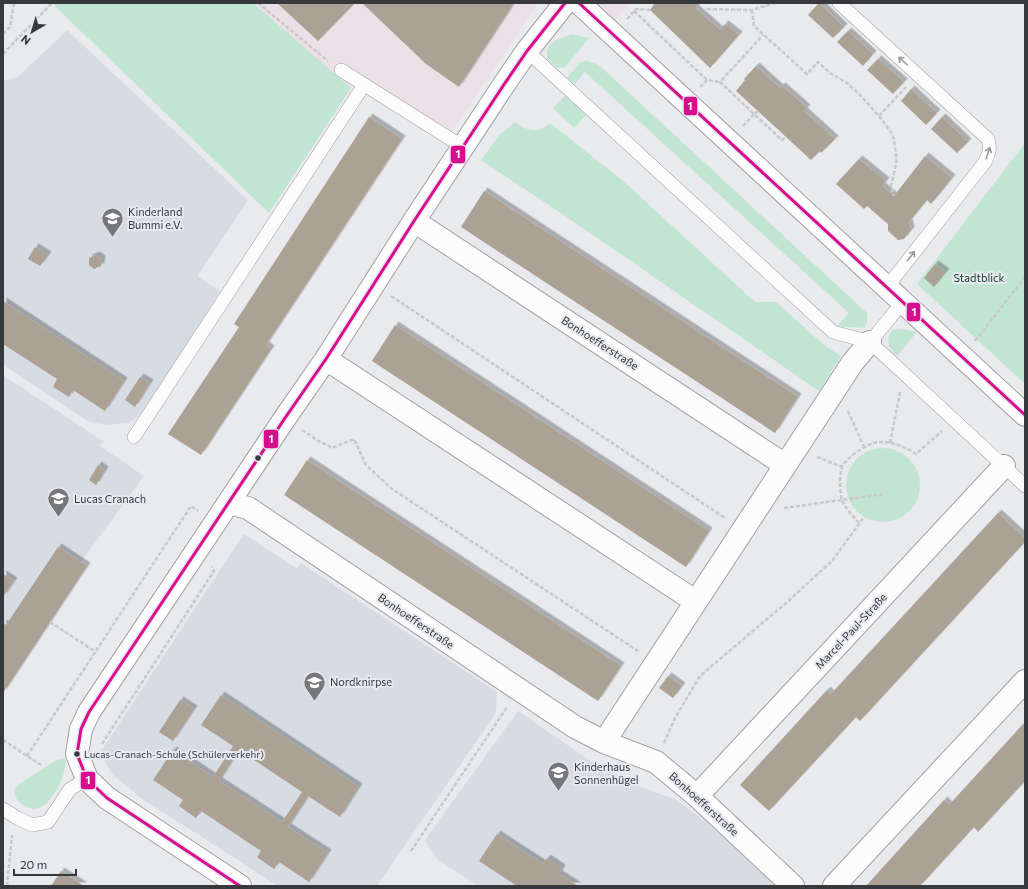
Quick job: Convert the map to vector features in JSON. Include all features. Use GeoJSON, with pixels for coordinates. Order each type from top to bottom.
{"type":"FeatureCollection","features":[{"type":"Feature","properties":{"kind":"street"},"geometry":{"type":"LineString","coordinates":[[240,886],[107,798],[87,779],[77,754],[81,729],[86,718],[285,418],[326,359],[414,221],[527,51],[565,3]]}},
{"type":"Feature","properties":{"kind":"street"},"geometry":{"type":"LineString","coordinates":[[579,3],[1025,414]]}},
{"type":"Feature","properties":{"kind":"street","name":"Bonhoefferstraße"},"geometry":{"type":"LineString","coordinates":[[414,221],[791,457]]}},
{"type":"Feature","properties":{"kind":"street"},"geometry":{"type":"LineString","coordinates":[[604,742],[837,386],[853,362],[870,342]]}},
{"type":"Feature","properties":{"kind":"street"},"geometry":{"type":"LineString","coordinates":[[326,359],[696,602]]}},
{"type":"Feature","properties":{"kind":"street","name":"Marcel-Paul-Straße"},"geometry":{"type":"LineString","coordinates":[[697,796],[1004,466]]}},
{"type":"Feature","properties":{"kind":"street","name":"Bonhoefferstraße"},"geometry":{"type":"LineString","coordinates":[[229,503],[248,508],[575,728],[604,742],[656,762],[697,796],[793,886]]}},
{"type":"Feature","properties":{"kind":"street"},"geometry":{"type":"LineString","coordinates":[[834,886],[1025,681]]}},
{"type":"Feature","properties":{"kind":"lane"},"geometry":{"type":"LineString","coordinates":[[839,3],[988,139],[990,146],[989,154],[985,162],[887,287]]}},
{"type":"Feature","properties":{"kind":"lane"},"geometry":{"type":"LineString","coordinates":[[527,51],[833,332],[870,342],[1025,486]]}},
{"type":"Feature","properties":{"kind":"lane"},"geometry":{"type":"LineString","coordinates":[[340,70],[463,147]]}},
{"type":"Feature","properties":{"kind":"lane"},"geometry":{"type":"LineString","coordinates":[[134,437],[364,85]]}},
{"type":"Feature","properties":{"kind":"lane"},"geometry":{"type":"LineString","coordinates":[[870,342],[903,302]]}},
{"type":"Feature","properties":{"kind":"lane"},"geometry":{"type":"LineString","coordinates":[[3,809],[32,825],[48,822],[70,789],[87,779]]}},
{"type":"Feature","properties":{"kind":"path"},"geometry":{"type":"LineString","coordinates":[[3,34],[10,27],[14,3]]}},
{"type":"Feature","properties":{"kind":"path"},"geometry":{"type":"LineString","coordinates":[[3,54],[52,3]]}},
{"type":"Feature","properties":{"kind":"path"},"geometry":{"type":"LineString","coordinates":[[258,3],[323,58]]}},
{"type":"Feature","properties":{"kind":"path"},"geometry":{"type":"LineString","coordinates":[[707,9],[752,10],[776,3]]}},
{"type":"Feature","properties":{"kind":"path"},"geometry":{"type":"LineString","coordinates":[[752,10],[754,26],[807,74],[818,62],[830,73],[847,83],[879,116],[893,135],[895,144],[896,165],[891,186],[894,196]]}},
{"type":"Feature","properties":{"kind":"path"},"geometry":{"type":"LineString","coordinates":[[634,11],[707,80]]}},
{"type":"Feature","properties":{"kind":"path"},"geometry":{"type":"LineString","coordinates":[[763,35],[720,82],[782,140],[786,137]]}},
{"type":"Feature","properties":{"kind":"path"},"geometry":{"type":"LineString","coordinates":[[879,116],[918,74]]}},
{"type":"Feature","properties":{"kind":"path"},"geometry":{"type":"LineString","coordinates":[[754,114],[758,111]]}},
{"type":"Feature","properties":{"kind":"path"},"geometry":{"type":"LineString","coordinates":[[962,356],[1025,277]]}},
{"type":"Feature","properties":{"kind":"path"},"geometry":{"type":"LineString","coordinates":[[374,285],[748,521],[842,500],[884,494]]}},
{"type":"Feature","properties":{"kind":"path"},"geometry":{"type":"LineString","coordinates":[[890,443],[904,374]]}},
{"type":"Feature","properties":{"kind":"path"},"geometry":{"type":"LineString","coordinates":[[837,386],[864,447]]}},
{"type":"Feature","properties":{"kind":"path"},"geometry":{"type":"LineString","coordinates":[[285,418],[317,440],[332,448],[354,439],[366,465],[392,489],[655,663]]}},
{"type":"Feature","properties":{"kind":"path"},"geometry":{"type":"LineString","coordinates":[[859,523],[848,511],[842,500],[840,478],[842,467],[852,456],[864,447],[878,442],[890,443],[904,447],[916,454],[954,420]]}},
{"type":"Feature","properties":{"kind":"path"},"geometry":{"type":"LineString","coordinates":[[791,457],[842,467]]}},
{"type":"Feature","properties":{"kind":"path"},"geometry":{"type":"LineString","coordinates":[[27,756],[191,506],[201,513]]}},
{"type":"Feature","properties":{"kind":"path"},"geometry":{"type":"LineString","coordinates":[[656,762],[675,718],[700,676],[786,603],[832,561],[864,517]]}},
{"type":"Feature","properties":{"kind":"path"},"geometry":{"type":"LineString","coordinates":[[100,747],[214,571],[212,564]]}},
{"type":"Feature","properties":{"kind":"path"},"geometry":{"type":"LineString","coordinates":[[50,622],[96,652]]}},
{"type":"Feature","properties":{"kind":"path"},"geometry":{"type":"LineString","coordinates":[[411,852],[518,690]]}},
{"type":"Feature","properties":{"kind":"path"},"geometry":{"type":"LineString","coordinates":[[3,740],[41,765]]}},
{"type":"Feature","properties":{"kind":"path"},"geometry":{"type":"LineString","coordinates":[[7,886],[12,826],[17,818]]}},
{"type":"Feature","properties":{"kind":"shaded area"},"geometry":{"type":"Polygon","coordinates":[[[253,3],[538,3],[447,139],[354,82],[351,88],[253,3]]]}},
{"type":"Feature","properties":{"kind":"shaded area"},"geometry":{"type":"Polygon","coordinates":[[[567,3],[632,3],[602,35],[567,3]]]}},
{"type":"Feature","properties":{"kind":"shaded area","name":"Kinderland Bummi e.V."},"geometry":{"type":"Polygon","coordinates":[[[67,30],[248,200],[197,276],[220,291],[143,414],[128,423],[108,425],[89,422],[3,365],[3,81],[18,77],[67,30]]]}},
{"type":"Feature","properties":{"kind":"shaded area","name":"Lucas Cranach"},"geometry":{"type":"Polygon","coordinates":[[[3,375],[103,441],[100,446],[144,476],[81,562],[87,566],[3,693],[3,375]]]}},
{"type":"Feature","properties":{"kind":"shaded area","name":"Nordknirpse"},"geometry":{"type":"Polygon","coordinates":[[[244,534],[297,569],[301,563],[497,692],[496,713],[377,886],[278,886],[141,798],[112,774],[100,753],[244,534]]]}},
{"type":"Feature","properties":{"kind":"shaded area","name":"Kinderhaus Sonnenhügel"},"geometry":{"type":"Polygon","coordinates":[[[518,711],[589,760],[643,788],[675,799],[713,826],[775,886],[479,886],[437,859],[425,840],[518,711]]]}},
{"type":"Feature","properties":{"kind":"green space"},"geometry":{"type":"Polygon","coordinates":[[[53,3],[253,3],[351,88],[269,213],[53,3]]]}},
{"type":"Feature","properties":{"kind":"green space"},"geometry":{"type":"Polygon","coordinates":[[[571,34],[589,38],[565,67],[558,68],[547,59],[547,49],[554,41],[571,34]]]}},
{"type":"Feature","properties":{"kind":"green space"},"geometry":{"type":"Polygon","coordinates":[[[587,61],[601,67],[867,313],[867,322],[864,328],[837,326],[849,313],[585,72],[575,84],[567,78],[580,62],[587,61]]]}},
{"type":"Feature","properties":{"kind":"green space"},"geometry":{"type":"Polygon","coordinates":[[[565,96],[586,115],[574,128],[553,108],[565,96]]]}},
{"type":"Feature","properties":{"kind":"green space"},"geometry":{"type":"Polygon","coordinates":[[[515,122],[524,128],[532,130],[541,129],[550,123],[621,179],[755,302],[776,302],[824,345],[841,356],[819,391],[561,213],[481,160],[499,135],[515,122]]]}},
{"type":"Feature","properties":{"kind":"green space","name":"Stadtblick"},"geometry":{"type":"Polygon","coordinates":[[[1025,143],[1025,384],[917,284],[1025,143]]]}},
{"type":"Feature","properties":{"kind":"green space"},"geometry":{"type":"Polygon","coordinates":[[[903,329],[917,332],[896,357],[889,346],[888,337],[893,330],[903,329]]]}},
{"type":"Feature","properties":{"kind":"green space"},"geometry":{"type":"Polygon","coordinates":[[[883,448],[904,454],[914,464],[920,485],[914,506],[904,516],[883,522],[862,516],[852,506],[846,485],[852,464],[862,454],[883,448]]]}},
{"type":"Feature","properties":{"kind":"green space"},"geometry":{"type":"Polygon","coordinates":[[[65,758],[66,764],[58,788],[47,803],[41,807],[32,809],[19,802],[14,790],[19,784],[56,760],[65,758]]]}},
{"type":"Feature","properties":{"kind":"building"},"geometry":{"type":"Polygon","coordinates":[[[277,3],[355,3],[318,41],[277,3]]]}},
{"type":"Feature","properties":{"kind":"building"},"geometry":{"type":"Polygon","coordinates":[[[362,3],[514,3],[459,87],[426,64],[362,3]]]}},
{"type":"Feature","properties":{"kind":"building"},"geometry":{"type":"Polygon","coordinates":[[[655,3],[700,3],[695,8],[720,30],[725,24],[739,35],[710,68],[650,10],[655,3]]]}},
{"type":"Feature","properties":{"kind":"building"},"geometry":{"type":"Polygon","coordinates":[[[819,3],[844,27],[833,38],[808,15],[819,3]]]}},
{"type":"Feature","properties":{"kind":"building"},"geometry":{"type":"Polygon","coordinates":[[[848,31],[873,54],[863,66],[837,42],[848,31]]]}},
{"type":"Feature","properties":{"kind":"building"},"geometry":{"type":"Polygon","coordinates":[[[878,59],[904,82],[893,94],[867,70],[878,59]]]}},
{"type":"Feature","properties":{"kind":"building"},"geometry":{"type":"Polygon","coordinates":[[[756,66],[780,88],[782,86],[807,108],[804,111],[835,139],[821,153],[820,151],[811,160],[736,91],[745,80],[744,79],[756,66]]]}},
{"type":"Feature","properties":{"kind":"building"},"geometry":{"type":"Polygon","coordinates":[[[911,89],[937,113],[926,125],[901,101],[911,89]]]}},
{"type":"Feature","properties":{"kind":"building"},"geometry":{"type":"Polygon","coordinates":[[[369,117],[402,139],[266,345],[271,349],[201,455],[168,434],[239,327],[234,324],[369,117]]]}},
{"type":"Feature","properties":{"kind":"building"},"geometry":{"type":"Polygon","coordinates":[[[942,117],[968,142],[957,153],[931,129],[942,117]]]}},
{"type":"Feature","properties":{"kind":"building"},"geometry":{"type":"Polygon","coordinates":[[[925,156],[952,178],[931,204],[927,200],[909,222],[911,230],[904,239],[898,240],[888,231],[888,224],[867,206],[864,209],[836,184],[859,159],[886,181],[882,186],[894,196],[925,156]]]}},
{"type":"Feature","properties":{"kind":"building"},"geometry":{"type":"Polygon","coordinates":[[[484,191],[798,397],[775,433],[461,227],[484,191]]]}},
{"type":"Feature","properties":{"kind":"building"},"geometry":{"type":"Polygon","coordinates":[[[35,247],[48,255],[40,266],[28,259],[35,247]]]}},
{"type":"Feature","properties":{"kind":"building"},"geometry":{"type":"Polygon","coordinates":[[[96,255],[102,259],[101,266],[94,269],[89,265],[89,258],[96,255]]]}},
{"type":"Feature","properties":{"kind":"building"},"geometry":{"type":"Polygon","coordinates":[[[935,264],[946,272],[934,287],[924,278],[935,264]]]}},
{"type":"Feature","properties":{"kind":"building"},"geometry":{"type":"Polygon","coordinates":[[[3,301],[124,381],[105,411],[73,390],[69,397],[53,387],[57,379],[3,344],[3,301]]]}},
{"type":"Feature","properties":{"kind":"building"},"geometry":{"type":"Polygon","coordinates":[[[395,325],[709,531],[686,567],[372,361],[395,325]]]}},
{"type":"Feature","properties":{"kind":"building"},"geometry":{"type":"Polygon","coordinates":[[[140,377],[150,383],[135,407],[125,400],[140,377]]]}},
{"type":"Feature","properties":{"kind":"building"},"geometry":{"type":"Polygon","coordinates":[[[307,460],[621,666],[598,701],[284,495],[307,460]]]}},
{"type":"Feature","properties":{"kind":"building"},"geometry":{"type":"Polygon","coordinates":[[[98,465],[105,470],[96,485],[89,480],[98,465]]]}},
{"type":"Feature","properties":{"kind":"building"},"geometry":{"type":"Polygon","coordinates":[[[998,513],[1025,538],[1025,542],[860,721],[856,717],[769,811],[740,785],[827,690],[831,694],[998,513]]]}},
{"type":"Feature","properties":{"kind":"building"},"geometry":{"type":"Polygon","coordinates":[[[58,547],[87,566],[3,693],[3,623],[6,625],[58,547]]]}},
{"type":"Feature","properties":{"kind":"building"},"geometry":{"type":"Polygon","coordinates":[[[3,574],[14,581],[3,597],[3,574]]]}},
{"type":"Feature","properties":{"kind":"building"},"geometry":{"type":"Polygon","coordinates":[[[668,676],[682,686],[673,698],[659,688],[668,676]]]}},
{"type":"Feature","properties":{"kind":"building"},"geometry":{"type":"Polygon","coordinates":[[[221,695],[359,787],[340,817],[308,796],[288,827],[328,853],[309,882],[279,862],[274,869],[257,857],[261,851],[201,811],[196,818],[179,806],[183,800],[153,780],[173,750],[213,777],[233,746],[201,725],[221,695]],[[239,750],[219,781],[282,822],[302,792],[239,750]]]}},
{"type":"Feature","properties":{"kind":"building"},"geometry":{"type":"Polygon","coordinates":[[[180,700],[194,709],[173,741],[159,732],[180,700]]]}},
{"type":"Feature","properties":{"kind":"building"},"geometry":{"type":"Polygon","coordinates":[[[1025,722],[1025,781],[978,832],[974,827],[920,886],[866,886],[944,800],[949,805],[1025,722]]]}},
{"type":"Feature","properties":{"kind":"building"},"geometry":{"type":"Polygon","coordinates":[[[497,834],[543,864],[547,858],[562,868],[559,874],[578,886],[517,886],[479,861],[497,834]]]}},
{"type":"Feature","properties":{"kind":"building"},"geometry":{"type":"Polygon","coordinates":[[[61,871],[75,880],[84,886],[51,886],[61,871]]]}},
{"type":"Feature","properties":{"kind":"transit line","name":"1"},"geometry":{"type":"LineString","coordinates":[[240,886],[107,798],[87,779],[77,754],[81,729],[89,712],[326,359],[414,221],[503,86],[527,51],[565,3]]}},
{"type":"Feature","properties":{"kind":"transit line","name":"1"},"geometry":{"type":"LineString","coordinates":[[579,3],[1025,415]]}},
{"type":"Feature","properties":{"kind":"place","name":"Kinderland Bummi e.V."},"geometry":{"type":"Point","coordinates":[113,238]}},
{"type":"Feature","properties":{"kind":"place","name":"Lucas Cranach"},"geometry":{"type":"Point","coordinates":[58,518]}},
{"type":"Feature","properties":{"kind":"place","name":"Nordknirpse"},"geometry":{"type":"Point","coordinates":[315,702]}},
{"type":"Feature","properties":{"kind":"place","name":"Lucas-Cranach-Schule (Schülerverkehr)"},"geometry":{"type":"Point","coordinates":[77,754]}},
{"type":"Feature","properties":{"kind":"place","name":"Kinderhaus Sonnenhügel"},"geometry":{"type":"Point","coordinates":[559,792]}}]}
